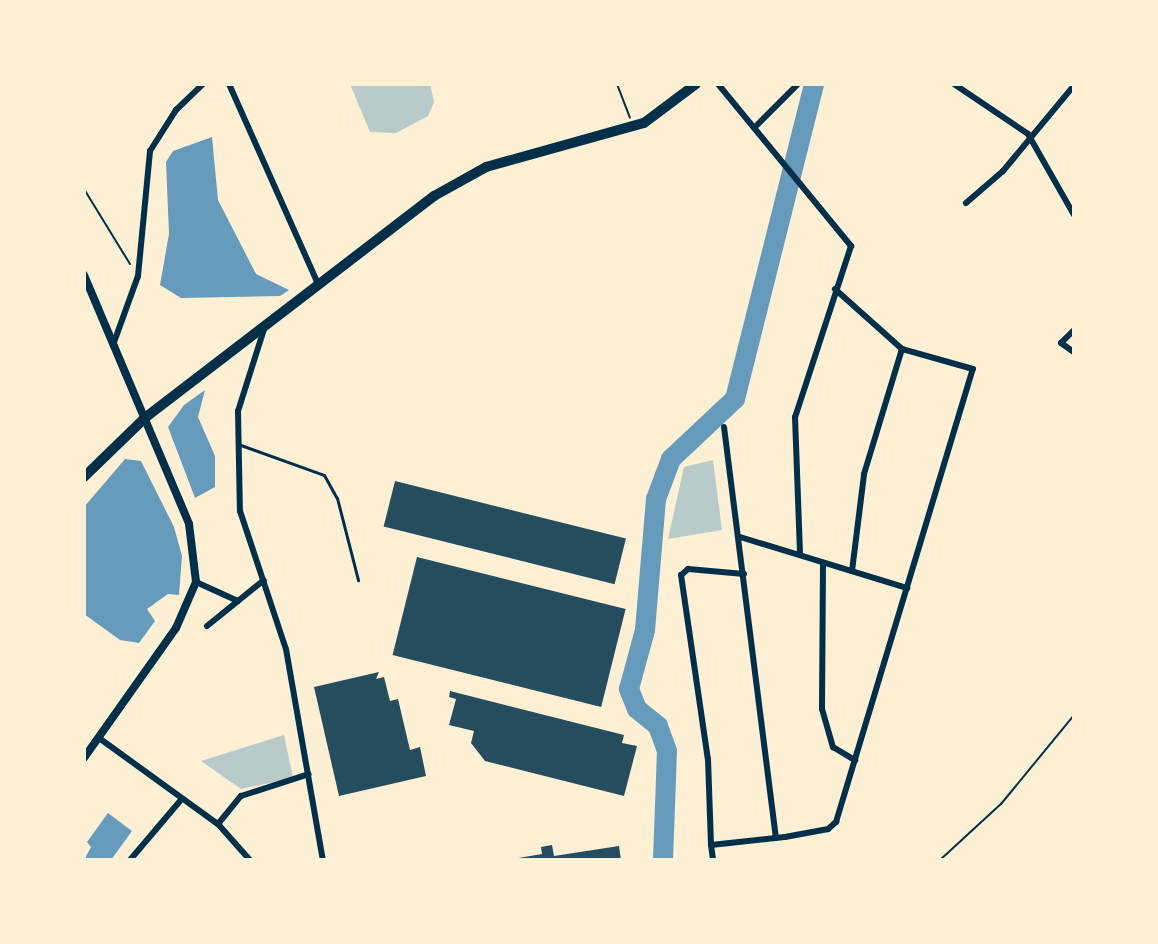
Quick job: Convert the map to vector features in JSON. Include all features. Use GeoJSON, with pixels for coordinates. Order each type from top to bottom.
{"type":"FeatureCollection","features":[{"type":"Feature","properties":{"kind":"main road"},"geometry":{"type":"LineString","coordinates":[[84,477],[146,417],[434,196],[486,167],[633,127],[696,84]]}},
{"type":"Feature","properties":{"kind":"street"},"geometry":{"type":"LineString","coordinates":[[113,345],[138,276],[150,151],[176,110],[203,84]]}},
{"type":"Feature","properties":{"kind":"street"},"geometry":{"type":"LineString","coordinates":[[229,84],[318,284]]}},
{"type":"Feature","properties":{"kind":"street"},"geometry":{"type":"LineString","coordinates":[[718,84],[851,246],[835,289],[795,417],[800,555]]}},
{"type":"Feature","properties":{"kind":"street"},"geometry":{"type":"LineString","coordinates":[[754,128],[798,84]]}},
{"type":"Feature","properties":{"kind":"street"},"geometry":{"type":"LineString","coordinates":[[954,84],[1028,134],[1074,215]]}},
{"type":"Feature","properties":{"kind":"street"},"geometry":{"type":"LineString","coordinates":[[966,203],[1003,171],[1028,134],[1072,90],[1065,84]]}},
{"type":"Feature","properties":{"kind":"street"},"geometry":{"type":"LineString","coordinates":[[84,275],[146,417],[189,524],[196,582],[176,628],[84,758]]}},
{"type":"Feature","properties":{"kind":"street"},"geometry":{"type":"LineString","coordinates":[[711,845],[776,838],[834,825],[973,369],[902,349],[835,289]]}},
{"type":"Feature","properties":{"kind":"street"},"geometry":{"type":"LineString","coordinates":[[266,323],[238,411],[236,444],[240,511],[286,649],[323,860]]}},
{"type":"Feature","properties":{"kind":"street"},"geometry":{"type":"LineString","coordinates":[[1074,330],[1061,343],[1074,352]]}},
{"type":"Feature","properties":{"kind":"street"},"geometry":{"type":"LineString","coordinates":[[852,571],[864,474],[902,349]]}},
{"type":"Feature","properties":{"kind":"street"},"geometry":{"type":"LineString","coordinates":[[724,427],[740,537],[776,838]]}},
{"type":"Feature","properties":{"kind":"street"},"geometry":{"type":"LineString","coordinates":[[740,537],[907,588]]}},
{"type":"Feature","properties":{"kind":"street"},"geometry":{"type":"LineString","coordinates":[[823,563],[822,710],[833,747],[855,760]]}},
{"type":"Feature","properties":{"kind":"street"},"geometry":{"type":"LineString","coordinates":[[712,860],[708,759],[681,575],[688,569],[744,574]]}},
{"type":"Feature","properties":{"kind":"street"},"geometry":{"type":"LineString","coordinates":[[207,626],[264,580]]}},
{"type":"Feature","properties":{"kind":"street"},"geometry":{"type":"LineString","coordinates":[[196,582],[238,601]]}},
{"type":"Feature","properties":{"kind":"street"},"geometry":{"type":"LineString","coordinates":[[99,738],[180,801],[218,824],[250,860]]}},
{"type":"Feature","properties":{"kind":"street"},"geometry":{"type":"LineString","coordinates":[[218,824],[241,796],[309,774]]}},
{"type":"Feature","properties":{"kind":"street"},"geometry":{"type":"LineString","coordinates":[[130,860],[180,801]]}},
{"type":"Feature","properties":{"kind":"lane"},"geometry":{"type":"LineString","coordinates":[[236,444],[324,475],[336,498],[358,580]]}},
{"type":"Feature","properties":{"kind":"path"},"geometry":{"type":"LineString","coordinates":[[617,84],[633,127]]}},
{"type":"Feature","properties":{"kind":"path"},"geometry":{"type":"LineString","coordinates":[[84,189],[138,276]]}},
{"type":"Feature","properties":{"kind":"path"},"geometry":{"type":"LineString","coordinates":[[940,860],[1001,804],[1074,715]]}},
{"type":"Feature","properties":{"kind":"shaded area"},"geometry":{"type":"Polygon","coordinates":[[[350,84],[430,84],[434,102],[428,116],[396,133],[370,132],[350,84]]]}},
{"type":"Feature","properties":{"kind":"shaded area"},"geometry":{"type":"Polygon","coordinates":[[[713,460],[722,530],[668,539],[684,467],[713,460]]]}},
{"type":"Feature","properties":{"kind":"shaded area"},"geometry":{"type":"Polygon","coordinates":[[[284,735],[293,778],[241,789],[201,761],[284,735]]]}},
{"type":"Feature","properties":{"kind":"water"},"geometry":{"type":"Polygon","coordinates":[[[212,137],[218,200],[256,274],[289,290],[280,296],[181,298],[160,285],[169,234],[166,162],[173,151],[212,137]]]}},
{"type":"Feature","properties":{"kind":"water"},"geometry":{"type":"Polygon","coordinates":[[[205,390],[198,417],[215,456],[215,487],[195,498],[168,427],[184,405],[205,390]]]}},
{"type":"Feature","properties":{"kind":"water"},"geometry":{"type":"Polygon","coordinates":[[[125,459],[141,461],[174,527],[182,556],[179,595],[168,594],[147,609],[155,621],[139,643],[120,640],[84,614],[84,507],[125,459]]]}},
{"type":"Feature","properties":{"kind":"water"},"geometry":{"type":"Polygon","coordinates":[[[108,813],[132,831],[111,860],[84,860],[91,847],[87,842],[108,813]]]}},
{"type":"Feature","properties":{"kind":"building"},"geometry":{"type":"Polygon","coordinates":[[[395,481],[626,539],[615,584],[384,527],[395,481]]]}},
{"type":"Feature","properties":{"kind":"building"},"geometry":{"type":"Polygon","coordinates":[[[417,557],[626,609],[601,707],[393,655],[417,557]]]}},
{"type":"Feature","properties":{"kind":"building"},"geometry":{"type":"Polygon","coordinates":[[[379,672],[376,679],[384,677],[390,701],[398,699],[410,750],[420,747],[426,776],[339,796],[314,687],[379,672]]]}},
{"type":"Feature","properties":{"kind":"building"},"geometry":{"type":"Polygon","coordinates":[[[450,691],[624,735],[622,743],[637,746],[624,796],[485,761],[471,743],[474,731],[449,725],[456,699],[449,697],[450,691]]]}},
{"type":"Feature","properties":{"kind":"building"},"geometry":{"type":"Polygon","coordinates":[[[552,845],[554,856],[619,846],[621,860],[507,860],[542,854],[541,847],[552,845]]]}},
{"type":"Feature","properties":{"kind":"waterway"},"geometry":{"type":"LineString","coordinates":[[663,860],[667,751],[658,726],[637,709],[629,689],[645,630],[656,499],[671,459],[735,399],[814,84]]}}]}
